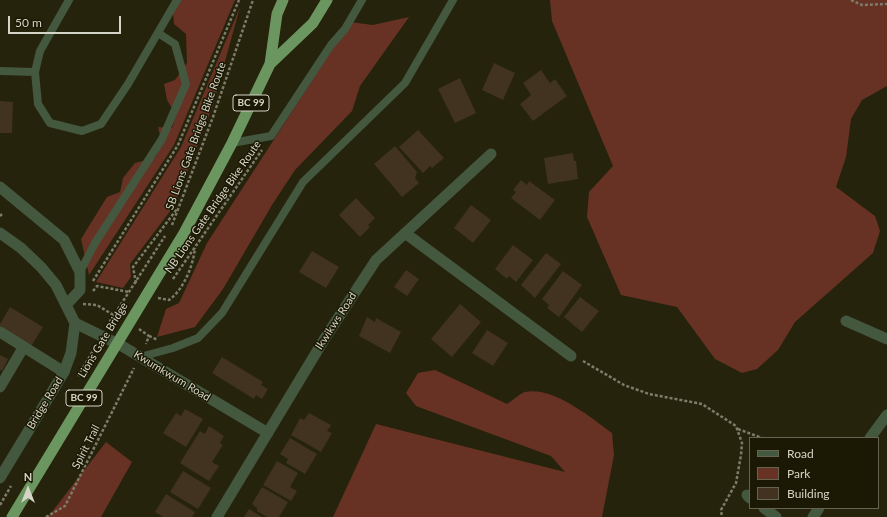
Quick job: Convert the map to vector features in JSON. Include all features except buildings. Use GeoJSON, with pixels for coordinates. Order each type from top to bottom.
{"type":"FeatureCollection","features":[{"type":"Feature","properties":{"kind":"highway","name":"BC 99"},"geometry":{"type":"LineString","coordinates":[[232,143],[270,64],[277,14],[284,0]]}},
{"type":"Feature","properties":{"kind":"highway","name":"BC 99"},"geometry":{"type":"LineString","coordinates":[[270,64],[313,23],[327,0]]}},
{"type":"Feature","properties":{"kind":"highway","name":"Lions Gate Bridge"},"geometry":{"type":"LineString","coordinates":[[12,517],[184,233],[232,143]]}},
{"type":"Feature","properties":{"kind":"street","name":"Ikwikws Road"},"geometry":{"type":"LineString","coordinates":[[217,517],[325,338],[376,260],[491,154]]}},
{"type":"Feature","properties":{"kind":"street"},"geometry":{"type":"LineString","coordinates":[[0,187],[64,240],[80,272],[80,290],[67,304]]}},
{"type":"Feature","properties":{"kind":"street"},"geometry":{"type":"LineString","coordinates":[[0,233],[21,248],[41,266],[56,285],[67,304],[75,323]]}},
{"type":"Feature","properties":{"kind":"street"},"geometry":{"type":"LineString","coordinates":[[405,233],[571,356]]}},
{"type":"Feature","properties":{"kind":"street"},"geometry":{"type":"LineString","coordinates":[[846,321],[887,339]]}},
{"type":"Feature","properties":{"kind":"street","name":"Kwumkwum Road"},"geometry":{"type":"LineString","coordinates":[[75,323],[122,346],[268,432]]}},
{"type":"Feature","properties":{"kind":"street","name":"Bridge Road"},"geometry":{"type":"LineString","coordinates":[[0,478],[64,372],[71,353],[75,323]]}},
{"type":"Feature","properties":{"kind":"street"},"geometry":{"type":"LineString","coordinates":[[0,332],[23,348],[64,372]]}},
{"type":"Feature","properties":{"kind":"street"},"geometry":{"type":"LineString","coordinates":[[0,387],[23,348]]}},
{"type":"Feature","properties":{"kind":"street"},"geometry":{"type":"LineString","coordinates":[[871,437],[887,416]]}},
{"type":"Feature","properties":{"kind":"street"},"geometry":{"type":"LineString","coordinates":[[765,509],[776,517]]}},
{"type":"Feature","properties":{"kind":"lane"},"geometry":{"type":"LineString","coordinates":[[69,0],[40,51],[35,72],[38,104],[50,123],[82,131],[101,124],[128,84],[177,0]]}},
{"type":"Feature","properties":{"kind":"lane"},"geometry":{"type":"LineString","coordinates":[[232,143],[272,136],[362,0]]}},
{"type":"Feature","properties":{"kind":"lane"},"geometry":{"type":"LineString","coordinates":[[140,357],[173,348],[198,338],[222,313],[303,182],[405,83],[453,0]]}},
{"type":"Feature","properties":{"kind":"lane"},"geometry":{"type":"LineString","coordinates":[[80,272],[95,243],[162,139],[186,84],[175,44],[158,33]]}},
{"type":"Feature","properties":{"kind":"lane"},"geometry":{"type":"LineString","coordinates":[[0,71],[35,72]]}},
{"type":"Feature","properties":{"kind":"path","name":"SB Lions Gate Bridge Bike Route"},"geometry":{"type":"LineString","coordinates":[[142,271],[172,225],[213,117],[252,0]]}},
{"type":"Feature","properties":{"kind":"path"},"geometry":{"type":"LineString","coordinates":[[851,0],[862,5],[887,4]]}},
{"type":"Feature","properties":{"kind":"path","name":"NB Lions Gate Bridge Bike Route"},"geometry":{"type":"LineString","coordinates":[[172,281],[272,136]]}},
{"type":"Feature","properties":{"kind":"path"},"geometry":{"type":"LineString","coordinates":[[98,286],[131,293]]}},
{"type":"Feature","properties":{"kind":"path"},"geometry":{"type":"LineString","coordinates":[[571,356],[591,365],[624,385],[649,394],[702,404],[736,426],[742,443],[741,456],[736,484],[721,510],[722,517]]}},
{"type":"Feature","properties":{"kind":"path","name":"Spirit Trail"},"geometry":{"type":"LineString","coordinates":[[46,517],[65,506],[131,375]]}},
{"type":"Feature","properties":{"kind":"path"},"geometry":{"type":"LineString","coordinates":[[737,429],[759,437]]}},
{"type":"Feature","properties":{"kind":"green space"},"geometry":{"type":"Polygon","coordinates":[[[172,0],[235,0],[174,145],[89,275],[81,239],[107,197],[120,192],[123,178],[135,163],[155,158],[162,144],[158,127],[172,128],[176,115],[167,100],[164,84],[175,80],[187,63],[186,34],[174,24],[172,0]]]}},
{"type":"Feature","properties":{"kind":"green space"},"geometry":{"type":"Polygon","coordinates":[[[550,0],[887,0],[887,86],[862,100],[851,119],[846,157],[836,187],[875,216],[880,231],[873,253],[795,322],[778,350],[757,369],[742,373],[715,359],[677,307],[621,295],[587,217],[589,192],[613,166],[552,21],[550,0]]]}},
{"type":"Feature","properties":{"kind":"green space"},"geometry":{"type":"Polygon","coordinates":[[[240,7],[213,105],[174,206],[130,264],[131,277],[123,288],[96,282],[181,147],[240,7]]]}},
{"type":"Feature","properties":{"kind":"green space"},"geometry":{"type":"Polygon","coordinates":[[[409,17],[360,86],[352,111],[295,170],[272,205],[223,289],[195,327],[157,337],[166,309],[179,303],[207,243],[350,22],[373,25],[409,17]]]}},
{"type":"Feature","properties":{"kind":"green space"},"geometry":{"type":"Polygon","coordinates":[[[435,370],[507,404],[525,392],[536,391],[559,398],[582,411],[612,433],[614,455],[602,517],[333,517],[376,424],[565,472],[551,456],[416,406],[406,393],[418,373],[435,370]]]}},
{"type":"Feature","properties":{"kind":"green space"},"geometry":{"type":"Polygon","coordinates":[[[106,442],[132,462],[101,517],[48,517],[106,442]]]}}]}
